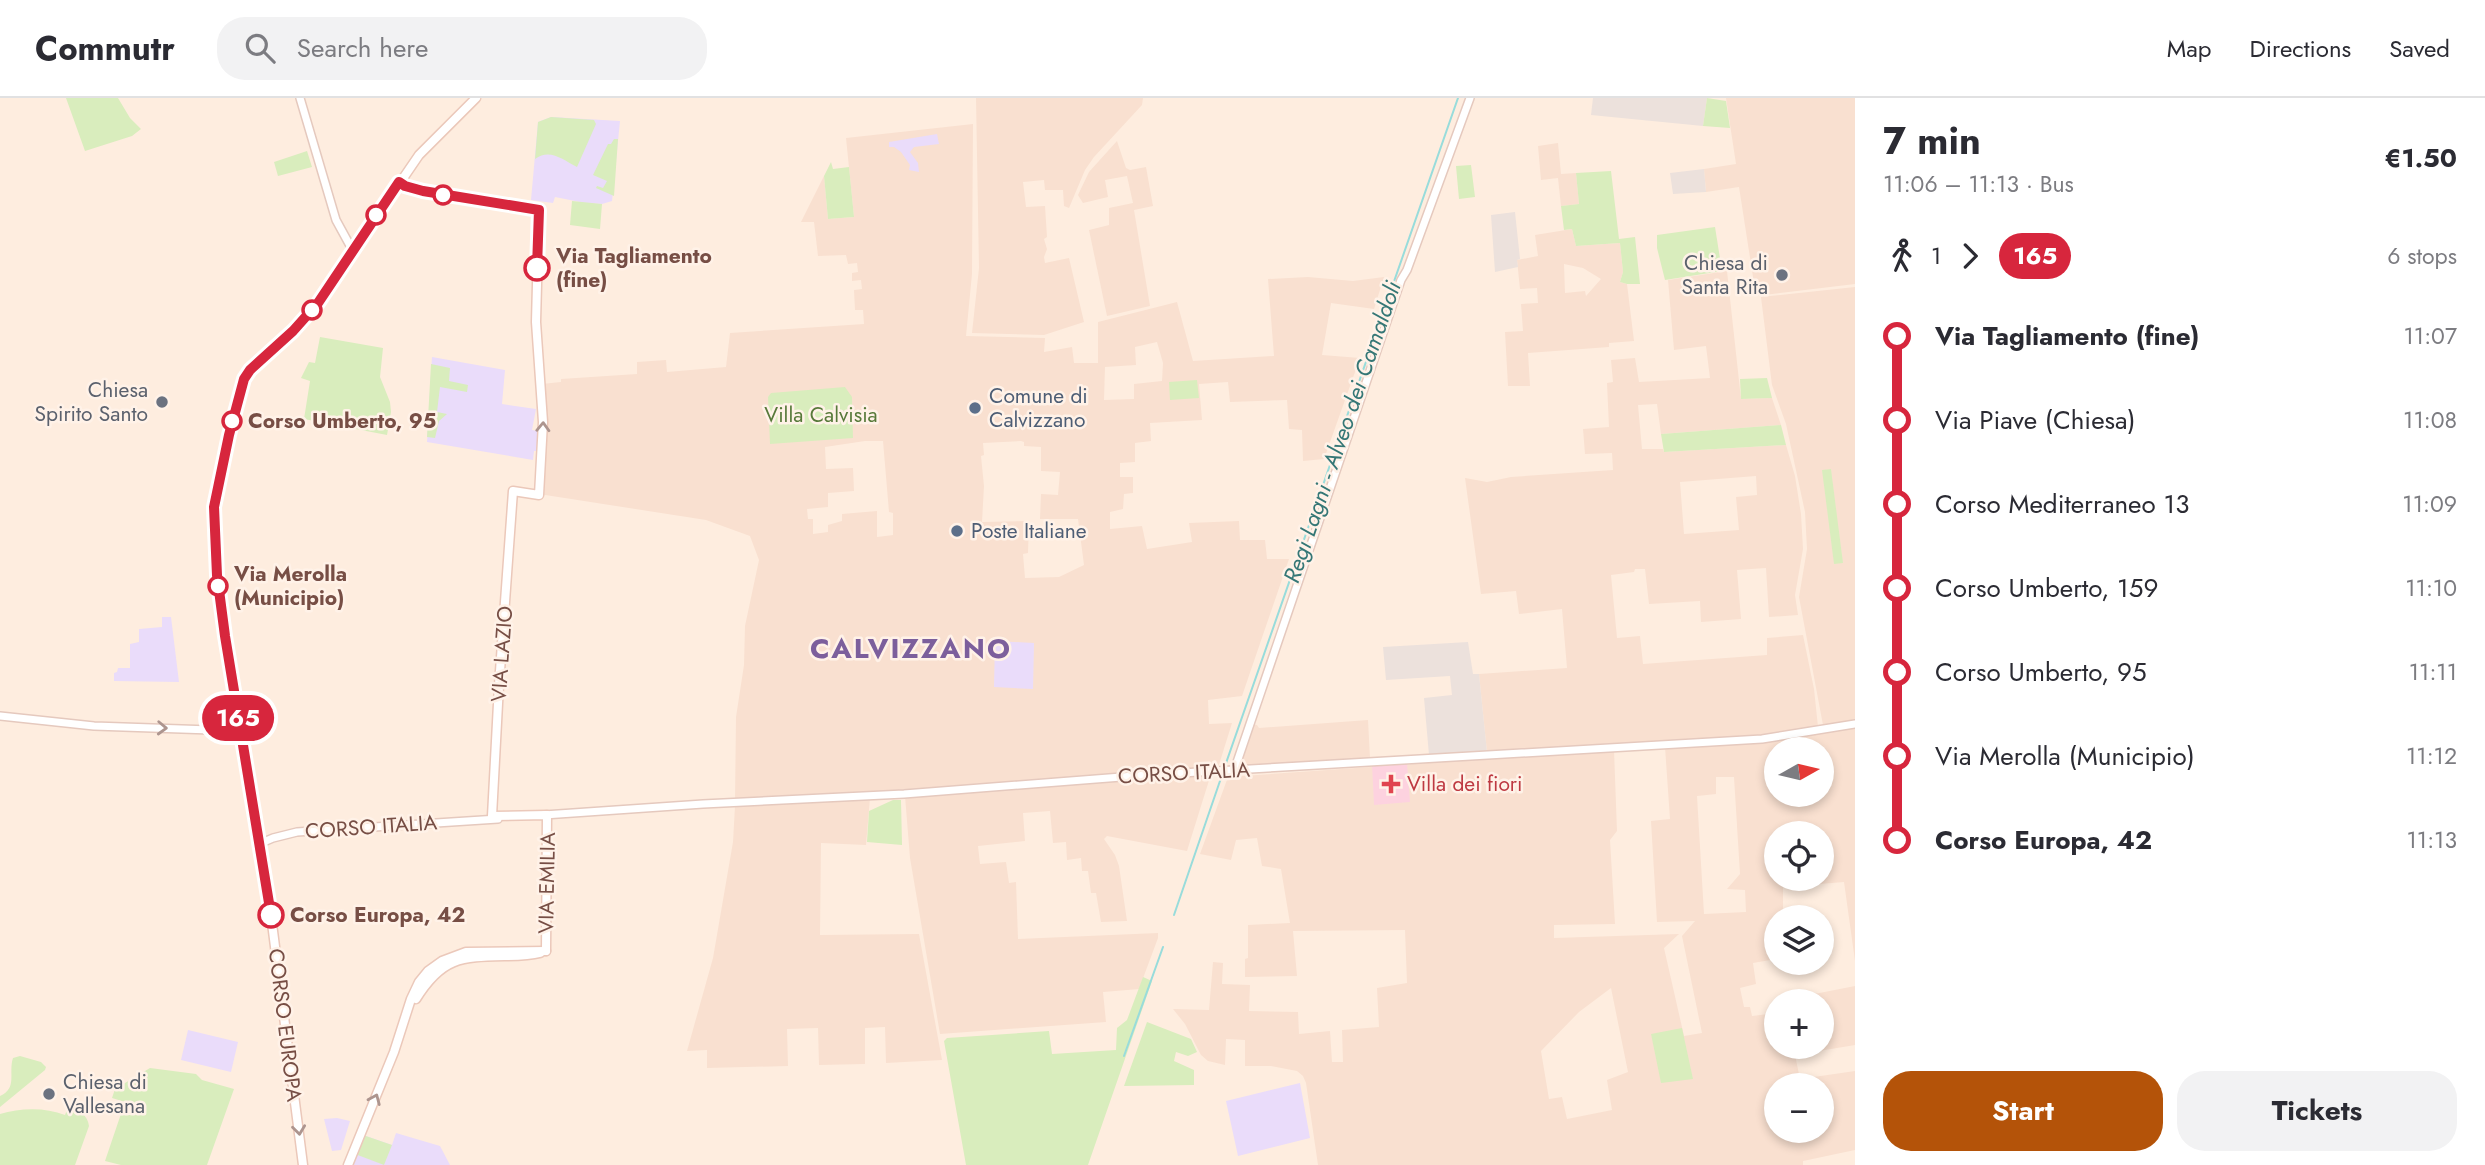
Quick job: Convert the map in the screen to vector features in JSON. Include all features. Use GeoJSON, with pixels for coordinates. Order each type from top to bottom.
{"type":"FeatureCollection","features":[{"type":"Feature","properties":{"kind":"main road","name":"CORSO EUROPA"},"geometry":{"type":"LineString","coordinates":[[303,1165],[280,979],[217,575],[214,507],[239,394],[250,370],[293,331],[318,303],[419,155],[476,98]]}},
{"type":"Feature","properties":{"kind":"main road","name":"VIA LAZIO"},"geometry":{"type":"LineString","coordinates":[[399,182],[423,191],[539,210],[536,322],[543,422],[538,495],[513,491],[488,818]]}},
{"type":"Feature","properties":{"kind":"main road","name":"CORSO ITALIA"},"geometry":{"type":"LineString","coordinates":[[488,818],[547,815]]}},
{"type":"Feature","properties":{"kind":"main road","name":"VIA EMILIA"},"geometry":{"type":"LineString","coordinates":[[348,1165],[405,1018],[431,977],[456,960],[469,957],[535,955],[546,951],[547,815]]}},
{"type":"Feature","properties":{"kind":"street"},"geometry":{"type":"LineString","coordinates":[[300,98],[335,220],[354,251]]}},
{"type":"Feature","properties":{"kind":"street"},"geometry":{"type":"LineString","coordinates":[[1234,771],[1401,280],[1470,98]]}},
{"type":"Feature","properties":{"kind":"street"},"geometry":{"type":"LineString","coordinates":[[0,716],[94,726],[240,731]]}},
{"type":"Feature","properties":{"kind":"street","name":"CORSO ITALIA"},"geometry":{"type":"LineString","coordinates":[[547,815],[904,794],[1147,775],[1762,739],[1855,724]]}},
{"type":"Feature","properties":{"kind":"street","name":"CORSO ITALIA"},"geometry":{"type":"LineString","coordinates":[[260,844],[297,832],[488,818]]}},
{"type":"Feature","properties":{"kind":"shaded area"},"geometry":{"type":"Polygon","coordinates":[[[976,98],[1143,98],[1142,105],[1085,170],[1069,208],[1064,206],[1063,190],[1045,190],[1044,180],[1023,182],[1026,207],[1045,206],[1045,263],[1069,258],[1084,322],[1044,335],[972,333],[979,268],[976,98]]]}},
{"type":"Feature","properties":{"kind":"shaded area"},"geometry":{"type":"Polygon","coordinates":[[[1593,98],[1707,98],[1703,126],[1591,115],[1593,98]]]}},
{"type":"Feature","properties":{"kind":"shaded area"},"geometry":{"type":"Polygon","coordinates":[[[1726,98],[1855,98],[1855,284],[1756,296],[1739,187],[1706,192],[1704,169],[1736,164],[1726,98]]]}},
{"type":"Feature","properties":{"kind":"shaded area"},"geometry":{"type":"Polygon","coordinates":[[[551,117],[620,121],[612,201],[602,204],[585,203],[555,197],[553,203],[531,200],[538,122],[551,117]]]}},
{"type":"Feature","properties":{"kind":"shaded area"},"geometry":{"type":"Polygon","coordinates":[[[973,124],[972,274],[966,336],[1045,338],[1044,352],[1072,347],[1074,363],[1098,363],[1098,322],[1177,302],[1193,361],[1274,356],[1268,279],[1308,277],[1353,281],[1384,277],[1374,309],[1331,303],[1322,355],[1360,358],[1324,459],[1303,461],[1302,430],[1289,429],[1287,400],[1230,402],[1228,382],[1199,384],[1202,420],[1150,423],[1151,441],[1135,443],[1135,462],[1120,463],[1120,477],[1133,477],[1133,493],[1124,494],[1123,509],[1110,512],[1110,529],[1142,526],[1147,549],[1192,542],[1189,523],[1239,521],[1240,540],[1265,540],[1267,559],[1289,559],[1242,696],[1208,700],[1209,724],[1232,723],[1218,768],[899,792],[735,801],[736,717],[744,665],[745,626],[759,560],[750,536],[706,520],[539,494],[542,384],[561,382],[561,379],[637,374],[637,362],[666,360],[667,372],[726,367],[730,333],[864,324],[863,310],[855,310],[854,290],[862,289],[861,280],[852,281],[852,273],[858,272],[857,263],[848,264],[846,255],[818,256],[814,222],[801,222],[824,176],[828,219],[854,217],[846,138],[973,124]],[[1157,342],[1135,347],[1136,365],[1105,367],[1104,400],[1134,399],[1134,384],[1162,381],[1163,363],[1157,342]],[[883,441],[825,447],[826,469],[853,468],[854,491],[828,493],[828,507],[807,509],[808,519],[813,519],[813,534],[828,532],[828,525],[842,521],[842,514],[877,511],[877,537],[893,535],[893,513],[889,512],[883,441]],[[1021,441],[983,443],[982,522],[1029,521],[1028,553],[1023,554],[1025,578],[1059,577],[1084,565],[1078,519],[1040,519],[1041,494],[1058,495],[1060,472],[1041,471],[1041,447],[1024,446],[1021,441]]]}},
{"type":"Feature","properties":{"kind":"shaded area"},"geometry":{"type":"Polygon","coordinates":[[[937,134],[939,144],[914,147],[910,152],[918,163],[919,172],[909,170],[910,165],[901,152],[889,147],[889,142],[937,134]]]}},
{"type":"Feature","properties":{"kind":"shaded area"},"geometry":{"type":"Polygon","coordinates":[[[1117,141],[1126,168],[1130,170],[1146,167],[1153,206],[1134,210],[1150,306],[1107,316],[1089,230],[1109,225],[1109,208],[1133,203],[1127,176],[1105,180],[1108,197],[1083,203],[1078,195],[1089,172],[1117,141]]]}},
{"type":"Feature","properties":{"kind":"shaded area"},"geometry":{"type":"Polygon","coordinates":[[[1558,143],[1561,174],[1576,173],[1579,204],[1561,206],[1558,178],[1541,180],[1538,146],[1558,143]]]}},
{"type":"Feature","properties":{"kind":"shaded area"},"geometry":{"type":"Polygon","coordinates":[[[1704,169],[1706,192],[1673,194],[1670,173],[1704,169]]]}},
{"type":"Feature","properties":{"kind":"shaded area"},"geometry":{"type":"Polygon","coordinates":[[[1515,212],[1520,259],[1517,260],[1518,267],[1495,272],[1491,215],[1515,212]]]}},
{"type":"Feature","properties":{"kind":"shaded area"},"geometry":{"type":"Polygon","coordinates":[[[1572,229],[1576,246],[1620,243],[1623,272],[1620,282],[1627,284],[1634,341],[1609,343],[1609,347],[1528,353],[1530,386],[1508,386],[1505,332],[1523,331],[1521,304],[1538,303],[1537,288],[1520,289],[1517,260],[1538,256],[1535,235],[1572,229]],[[1564,264],[1565,293],[1585,291],[1586,296],[1601,279],[1583,268],[1564,264]]]}},
{"type":"Feature","properties":{"kind":"shaded area"},"geometry":{"type":"Polygon","coordinates":[[[1727,271],[1741,399],[1772,398],[1781,425],[1661,434],[1657,404],[1638,405],[1642,449],[1663,449],[1664,452],[1786,445],[1795,476],[1801,514],[1803,549],[1795,595],[1798,615],[1769,617],[1766,568],[1737,570],[1741,619],[1701,622],[1700,601],[1649,604],[1645,569],[1635,569],[1634,572],[1611,575],[1617,638],[1640,636],[1643,664],[1767,655],[1767,638],[1803,635],[1814,689],[1818,727],[1760,737],[1487,752],[1479,674],[1567,668],[1562,609],[1519,614],[1516,591],[1481,594],[1465,478],[1487,482],[1511,477],[1613,470],[1612,453],[1585,454],[1583,429],[1609,427],[1607,383],[1613,382],[1611,360],[1635,358],[1639,382],[1710,378],[1706,346],[1674,350],[1668,280],[1727,271]],[[1756,476],[1680,482],[1684,534],[1739,530],[1736,497],[1757,495],[1756,476]]]}},
{"type":"Feature","properties":{"kind":"shaded area"},"geometry":{"type":"Polygon","coordinates":[[[1855,287],[1855,721],[1823,725],[1799,597],[1807,549],[1805,512],[1786,424],[1772,385],[1761,297],[1855,287]]]}},
{"type":"Feature","properties":{"kind":"shaded area"},"geometry":{"type":"Polygon","coordinates":[[[432,357],[505,370],[502,404],[536,409],[532,430],[538,431],[539,451],[534,451],[533,460],[427,442],[432,357]]]}},
{"type":"Feature","properties":{"kind":"shaded area"},"geometry":{"type":"Polygon","coordinates":[[[162,617],[171,617],[179,682],[114,681],[114,673],[118,668],[130,668],[130,644],[139,642],[139,629],[162,627],[162,617]]]}},
{"type":"Feature","properties":{"kind":"shaded area"},"geometry":{"type":"Polygon","coordinates":[[[995,641],[1034,643],[1033,689],[994,687],[995,641]]]}},
{"type":"Feature","properties":{"kind":"shaded area"},"geometry":{"type":"Polygon","coordinates":[[[1468,642],[1473,674],[1479,674],[1487,752],[1429,755],[1424,698],[1452,695],[1450,676],[1386,680],[1383,647],[1468,642]]]}},
{"type":"Feature","properties":{"kind":"shaded area"},"geometry":{"type":"Polygon","coordinates":[[[1368,720],[1370,758],[1238,767],[1252,724],[1259,728],[1368,720]]]}},
{"type":"Feature","properties":{"kind":"shaded area"},"geometry":{"type":"Polygon","coordinates":[[[1855,728],[1855,961],[1844,882],[1834,883],[1834,821],[1764,821],[1764,891],[1783,891],[1783,905],[1764,905],[1764,961],[1753,963],[1756,984],[1740,988],[1744,1007],[1750,1007],[1752,1016],[1764,1014],[1764,1059],[1796,1059],[1799,1073],[1764,1073],[1764,1143],[1834,1143],[1834,1074],[1855,1071],[1855,1150],[1803,1161],[1803,1165],[1318,1165],[1303,1076],[1297,1071],[1271,1066],[1245,1066],[1245,1040],[1226,1039],[1225,1065],[1208,1061],[1201,1055],[1185,1024],[1173,1009],[1209,1010],[1213,962],[1223,963],[1222,984],[1250,985],[1249,1011],[1298,1012],[1299,1034],[1330,1031],[1332,1062],[1343,1062],[1342,1030],[1379,1027],[1377,988],[1407,983],[1405,930],[1293,931],[1297,976],[1245,977],[1248,925],[1290,923],[1281,869],[1262,866],[1257,838],[1236,840],[1231,860],[1200,854],[1228,777],[1614,750],[1617,831],[1610,840],[1615,924],[1554,925],[1554,938],[1679,934],[1664,948],[1684,1036],[1702,1033],[1682,936],[1695,921],[1657,922],[1651,821],[1670,819],[1665,747],[1764,742],[1764,807],[1834,807],[1834,737],[1795,737],[1855,728]],[[1716,777],[1716,794],[1697,796],[1704,914],[1746,912],[1745,890],[1727,889],[1740,874],[1734,777],[1716,777]],[[1611,988],[1579,1012],[1541,1051],[1549,1099],[1562,1097],[1567,1119],[1612,1110],[1607,1080],[1628,1072],[1611,988]]]}},
{"type":"Feature","properties":{"kind":"shaded area","name":"Villa dei fiori"},"geometry":{"type":"Polygon","coordinates":[[[1407,763],[1410,802],[1374,805],[1372,765],[1407,763]]]}},
{"type":"Feature","properties":{"kind":"shaded area"},"geometry":{"type":"Polygon","coordinates":[[[1211,774],[1187,851],[1107,836],[1104,839],[1119,866],[1127,921],[1101,922],[1096,893],[1091,893],[1088,871],[1082,871],[1081,858],[1067,860],[1066,842],[1053,843],[1050,811],[1023,813],[1025,841],[978,846],[980,864],[1006,862],[1009,883],[1016,882],[1018,939],[1158,933],[1158,938],[1139,989],[1103,992],[1106,1022],[940,1034],[910,858],[905,796],[1211,774]]]}},
{"type":"Feature","properties":{"kind":"shaded area"},"geometry":{"type":"Polygon","coordinates":[[[870,798],[866,845],[821,843],[820,935],[919,934],[942,1060],[886,1063],[885,1027],[865,1028],[865,1064],[819,1065],[818,1028],[787,1029],[788,1066],[707,1068],[707,1050],[687,1051],[713,958],[733,842],[735,806],[870,798]]]}},
{"type":"Feature","properties":{"kind":"shaded area"},"geometry":{"type":"Polygon","coordinates":[[[1855,986],[1855,1045],[1834,1048],[1834,990],[1855,986]]]}},
{"type":"Feature","properties":{"kind":"shaded area"},"geometry":{"type":"Polygon","coordinates":[[[188,1030],[238,1042],[231,1072],[181,1060],[188,1030]]]}},
{"type":"Feature","properties":{"kind":"shaded area"},"geometry":{"type":"Polygon","coordinates":[[[1300,1083],[1310,1138],[1238,1156],[1226,1101],[1300,1083]]]}},
{"type":"Feature","properties":{"kind":"shaded area"},"geometry":{"type":"Polygon","coordinates":[[[324,1119],[350,1121],[341,1150],[332,1151],[324,1119]]]}},
{"type":"Feature","properties":{"kind":"shaded area"},"geometry":{"type":"Polygon","coordinates":[[[396,1133],[440,1146],[450,1165],[351,1165],[363,1135],[392,1145],[396,1133]]]}},
{"type":"Feature","properties":{"kind":"green space"},"geometry":{"type":"Polygon","coordinates":[[[66,98],[118,98],[130,118],[141,129],[132,136],[85,151],[66,98]]]}},
{"type":"Feature","properties":{"kind":"green space"},"geometry":{"type":"Polygon","coordinates":[[[1707,98],[1726,101],[1730,128],[1703,126],[1707,98]]]}},
{"type":"Feature","properties":{"kind":"green space"},"geometry":{"type":"Polygon","coordinates":[[[551,117],[594,120],[596,124],[577,167],[551,155],[535,159],[538,122],[551,117]]]}},
{"type":"Feature","properties":{"kind":"green space"},"geometry":{"type":"Polygon","coordinates":[[[618,139],[614,196],[596,188],[603,188],[607,181],[593,175],[608,144],[618,139]]]}},
{"type":"Feature","properties":{"kind":"green space"},"geometry":{"type":"Polygon","coordinates":[[[307,151],[312,167],[278,176],[274,162],[307,151]]]}},
{"type":"Feature","properties":{"kind":"green space"},"geometry":{"type":"Polygon","coordinates":[[[831,162],[833,169],[849,167],[854,217],[828,219],[824,176],[831,162]]]}},
{"type":"Feature","properties":{"kind":"green space"},"geometry":{"type":"Polygon","coordinates":[[[1471,165],[1475,197],[1459,199],[1456,166],[1471,165]]]}},
{"type":"Feature","properties":{"kind":"green space"},"geometry":{"type":"Polygon","coordinates":[[[1611,171],[1619,239],[1635,237],[1640,284],[1620,282],[1623,272],[1620,243],[1576,246],[1572,229],[1564,230],[1561,206],[1579,204],[1576,173],[1611,171]]]}},
{"type":"Feature","properties":{"kind":"green space"},"geometry":{"type":"Polygon","coordinates":[[[572,201],[602,204],[600,229],[570,225],[572,201]]]}},
{"type":"Feature","properties":{"kind":"green space"},"geometry":{"type":"Polygon","coordinates":[[[1715,227],[1722,271],[1665,280],[1657,248],[1657,235],[1715,227]]]}},
{"type":"Feature","properties":{"kind":"green space"},"geometry":{"type":"Polygon","coordinates":[[[320,337],[383,348],[380,377],[391,412],[387,435],[304,419],[310,381],[301,378],[309,362],[315,363],[320,337]]]}},
{"type":"Feature","properties":{"kind":"green space"},"geometry":{"type":"Polygon","coordinates":[[[431,364],[450,368],[449,381],[468,385],[467,392],[440,387],[437,412],[447,414],[439,421],[435,438],[427,437],[431,364]]]}},
{"type":"Feature","properties":{"kind":"green space"},"geometry":{"type":"Polygon","coordinates":[[[1767,378],[1772,398],[1741,399],[1740,379],[1767,378]]]}},
{"type":"Feature","properties":{"kind":"green space"},"geometry":{"type":"Polygon","coordinates":[[[1197,380],[1199,398],[1170,400],[1169,382],[1197,380]]]}},
{"type":"Feature","properties":{"kind":"green space","name":"Villa Calvisia"},"geometry":{"type":"Polygon","coordinates":[[[845,387],[852,397],[853,438],[770,444],[768,397],[771,393],[845,387]]]}},
{"type":"Feature","properties":{"kind":"green space"},"geometry":{"type":"Polygon","coordinates":[[[1781,425],[1786,445],[1664,452],[1661,434],[1781,425]]]}},
{"type":"Feature","properties":{"kind":"green space"},"geometry":{"type":"Polygon","coordinates":[[[1831,469],[1843,563],[1834,564],[1822,470],[1831,469]]]}},
{"type":"Feature","properties":{"kind":"green space"},"geometry":{"type":"Polygon","coordinates":[[[893,800],[901,800],[902,845],[867,842],[869,811],[893,800]]]}},
{"type":"Feature","properties":{"kind":"green space"},"geometry":{"type":"Polygon","coordinates":[[[1143,977],[1152,981],[1088,1165],[966,1165],[944,1041],[947,1038],[1049,1031],[1052,1054],[1116,1050],[1117,1028],[1127,1020],[1143,977]]]}},
{"type":"Feature","properties":{"kind":"green space"},"geometry":{"type":"Polygon","coordinates":[[[1147,1022],[1191,1039],[1197,1052],[1188,1056],[1176,1052],[1174,1061],[1194,1070],[1194,1085],[1124,1086],[1147,1022]]]}},
{"type":"Feature","properties":{"kind":"green space"},"geometry":{"type":"Polygon","coordinates":[[[1682,1028],[1693,1079],[1661,1083],[1651,1034],[1682,1028]]]}},
{"type":"Feature","properties":{"kind":"green space"},"geometry":{"type":"Polygon","coordinates":[[[20,1056],[41,1062],[46,1067],[45,1070],[0,1107],[0,1096],[6,1093],[11,1084],[13,1058],[20,1056]]]}},
{"type":"Feature","properties":{"kind":"green space"},"geometry":{"type":"Polygon","coordinates":[[[150,1068],[196,1074],[202,1080],[234,1089],[207,1165],[121,1165],[105,1161],[125,1102],[112,1098],[115,1089],[150,1068]]]}},
{"type":"Feature","properties":{"kind":"green space"},"geometry":{"type":"Polygon","coordinates":[[[69,1105],[85,1116],[89,1126],[75,1165],[0,1165],[0,1114],[32,1109],[65,1115],[69,1105]]]}},
{"type":"Feature","properties":{"kind":"green space"},"geometry":{"type":"Polygon","coordinates":[[[363,1135],[392,1145],[384,1165],[355,1154],[363,1135]]]}},
{"type":"Feature","properties":{"kind":"waterway","name":"Regi Lagni - Alveo dei Camaldoli"},"geometry":{"type":"LineString","coordinates":[[1225,766],[1458,98]]}},
{"type":"Feature","properties":{"kind":"waterway","name":"Regi Lagni - Alveo dei Camaldoli"},"geometry":{"type":"LineString","coordinates":[[1174,915],[1221,778]]}},
{"type":"Feature","properties":{"kind":"waterway","name":"Regi Lagni - Alveo dei Camaldoli"},"geometry":{"type":"LineString","coordinates":[[1124,1056],[1163,947]]}},
{"type":"Feature","properties":{"kind":"bus line","name":"165"},"geometry":{"type":"LineString","coordinates":[[271,915],[225,636],[213,524],[229,435],[244,379],[318,303],[399,182],[423,191],[539,210],[537,268]]}},
{"type":"Feature","properties":{"kind":"place","name":"Via Tagliamento (fine)"},"geometry":{"type":"Point","coordinates":[537,268]}},
{"type":"Feature","properties":{"kind":"place","name":"Chiesa di Santa Rita"},"geometry":{"type":"Point","coordinates":[1782,275]}},
{"type":"Feature","properties":{"kind":"place","name":"Chiesa Spirito Santo"},"geometry":{"type":"Point","coordinates":[162,402]}},
{"type":"Feature","properties":{"kind":"place","name":"Comune di Calvizzano"},"geometry":{"type":"Point","coordinates":[975,408]}},
{"type":"Feature","properties":{"kind":"place","name":"Corso Umberto, 95"},"geometry":{"type":"Point","coordinates":[232,421]}},
{"type":"Feature","properties":{"kind":"place","name":"Poste Italiane"},"geometry":{"type":"Point","coordinates":[957,531]}},
{"type":"Feature","properties":{"kind":"place","name":"Via Merolla (Municipio)"},"geometry":{"type":"Point","coordinates":[218,586]}},
{"type":"Feature","properties":{"kind":"place","name":"Villa dei fiori"},"geometry":{"type":"Point","coordinates":[1391,784]}},
{"type":"Feature","properties":{"kind":"place","name":"Corso Europa, 42"},"geometry":{"type":"Point","coordinates":[271,915]}},
{"type":"Feature","properties":{"kind":"place","name":"Chiesa di Vallesana"},"geometry":{"type":"Point","coordinates":[49,1094]}},
{"type":"Feature","properties":{"kind":"district","name":"CALVIZZANO"},"geometry":{"type":"Point","coordinates":[911,648]}}]}
